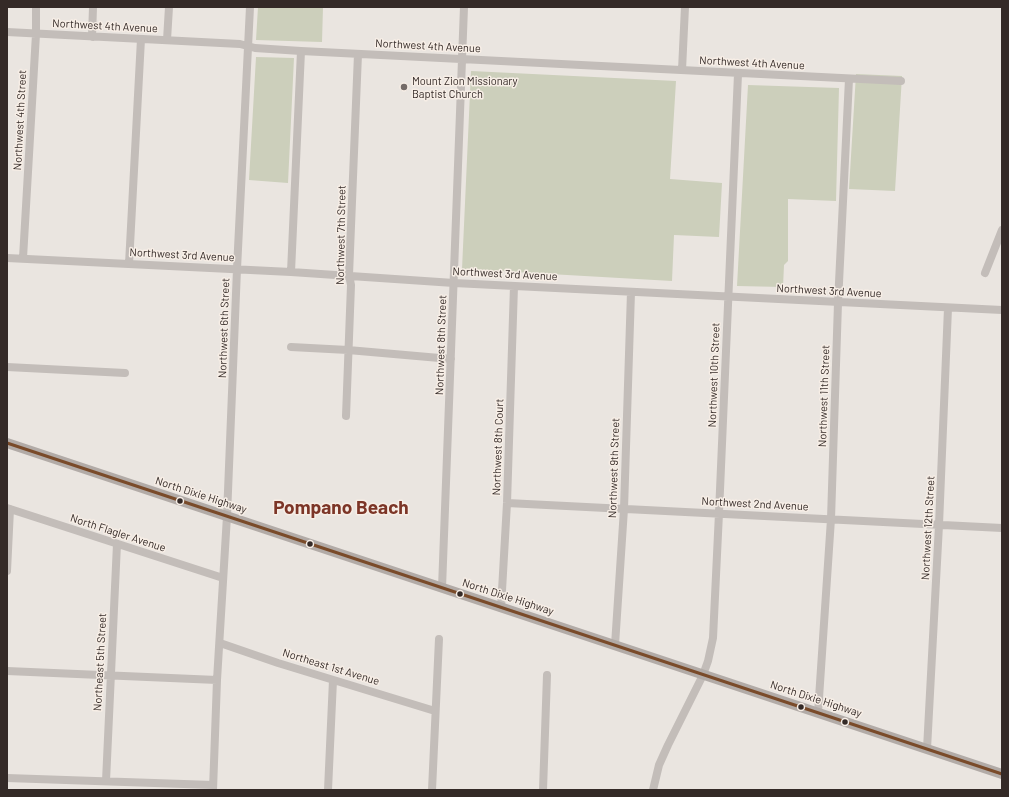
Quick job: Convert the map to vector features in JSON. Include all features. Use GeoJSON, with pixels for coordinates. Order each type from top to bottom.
{"type":"FeatureCollection","features":[{"type":"Feature","properties":{"kind":"main road","name":"North Dixie Highway"},"geometry":{"type":"LineString","coordinates":[[7,443],[1002,774]]}},
{"type":"Feature","properties":{"kind":"street","name":"Northwest 4th Street"},"geometry":{"type":"LineString","coordinates":[[23,258],[36,34],[36,7]]}},
{"type":"Feature","properties":{"kind":"street"},"geometry":{"type":"LineString","coordinates":[[92,37],[93,7]]}},
{"type":"Feature","properties":{"kind":"street"},"geometry":{"type":"LineString","coordinates":[[167,40],[169,7]]}},
{"type":"Feature","properties":{"kind":"street","name":"Northwest 6th Street"},"geometry":{"type":"LineString","coordinates":[[213,787],[250,7]]}},
{"type":"Feature","properties":{"kind":"street","name":"Northwest 8th Street"},"geometry":{"type":"LineString","coordinates":[[442,588],[464,7]]}},
{"type":"Feature","properties":{"kind":"street"},"geometry":{"type":"LineString","coordinates":[[682,70],[685,7]]}},
{"type":"Feature","properties":{"kind":"street","name":"Northwest 4th Avenue"},"geometry":{"type":"LineString","coordinates":[[7,32],[240,44],[248,47],[301,51],[902,81]]}},
{"type":"Feature","properties":{"kind":"street"},"geometry":{"type":"LineString","coordinates":[[129,264],[140,39]]}},
{"type":"Feature","properties":{"kind":"street"},"geometry":{"type":"LineString","coordinates":[[291,272],[301,51]]}},
{"type":"Feature","properties":{"kind":"street","name":"Northwest 7th Street"},"geometry":{"type":"LineString","coordinates":[[346,416],[351,285],[349,275],[358,54]]}},
{"type":"Feature","properties":{"kind":"street","name":"Northwest 10th Street"},"geometry":{"type":"LineString","coordinates":[[654,790],[659,765],[703,675],[713,638],[738,74]]}},
{"type":"Feature","properties":{"kind":"street","name":"Northwest 11th Street"},"geometry":{"type":"LineString","coordinates":[[818,713],[831,519],[838,303],[849,79]]}},
{"type":"Feature","properties":{"kind":"street"},"geometry":{"type":"LineString","coordinates":[[985,273],[1000,239],[1002,230]]}},
{"type":"Feature","properties":{"kind":"street","name":"Northwest 3rd Avenue"},"geometry":{"type":"LineString","coordinates":[[7,258],[349,275],[454,283],[1002,310]]}},
{"type":"Feature","properties":{"kind":"street","name":"Northwest 8th Court"},"geometry":{"type":"LineString","coordinates":[[501,608],[507,503],[514,286]]}},
{"type":"Feature","properties":{"kind":"street","name":"Northwest 9th Street"},"geometry":{"type":"LineString","coordinates":[[615,645],[624,508],[631,292]]}},
{"type":"Feature","properties":{"kind":"street","name":"Northwest 12th Street"},"geometry":{"type":"LineString","coordinates":[[927,749],[939,525],[948,308]]}},
{"type":"Feature","properties":{"kind":"street"},"geometry":{"type":"LineString","coordinates":[[291,347],[348,350],[451,359]]}},
{"type":"Feature","properties":{"kind":"street"},"geometry":{"type":"LineString","coordinates":[[7,367],[125,373]]}},
{"type":"Feature","properties":{"kind":"street","name":"Northwest 2nd Avenue"},"geometry":{"type":"LineString","coordinates":[[507,503],[1002,528]]}},
{"type":"Feature","properties":{"kind":"street"},"geometry":{"type":"LineString","coordinates":[[7,572],[8,509]]}},
{"type":"Feature","properties":{"kind":"street","name":"North Flagler Avenue"},"geometry":{"type":"LineString","coordinates":[[8,509],[223,578]]}},
{"type":"Feature","properties":{"kind":"street","name":"Northeast 5th Street"},"geometry":{"type":"LineString","coordinates":[[106,780],[117,544]]}},
{"type":"Feature","properties":{"kind":"street"},"geometry":{"type":"LineString","coordinates":[[432,790],[439,640]]}},
{"type":"Feature","properties":{"kind":"street","name":"Northeast 1st Avenue"},"geometry":{"type":"LineString","coordinates":[[220,643],[333,680],[435,711]]}},
{"type":"Feature","properties":{"kind":"street"},"geometry":{"type":"LineString","coordinates":[[7,671],[218,680]]}},
{"type":"Feature","properties":{"kind":"street"},"geometry":{"type":"LineString","coordinates":[[543,790],[547,675]]}},
{"type":"Feature","properties":{"kind":"street"},"geometry":{"type":"LineString","coordinates":[[328,790],[333,680]]}},
{"type":"Feature","properties":{"kind":"street"},"geometry":{"type":"LineString","coordinates":[[7,778],[106,780],[213,787]]}},
{"type":"Feature","properties":{"kind":"green space"},"geometry":{"type":"Polygon","coordinates":[[[258,7],[323,7],[322,42],[256,40],[258,7]]]}},
{"type":"Feature","properties":{"kind":"green space"},"geometry":{"type":"Polygon","coordinates":[[[256,57],[294,58],[288,183],[249,180],[256,57]]]}},
{"type":"Feature","properties":{"kind":"green space"},"geometry":{"type":"Polygon","coordinates":[[[471,71],[676,81],[670,179],[722,183],[719,237],[674,235],[672,281],[462,269],[471,71]]]}},
{"type":"Feature","properties":{"kind":"green space"},"geometry":{"type":"Polygon","coordinates":[[[856,74],[902,76],[895,191],[849,189],[856,74]]]}},
{"type":"Feature","properties":{"kind":"green space"},"geometry":{"type":"Polygon","coordinates":[[[748,85],[839,88],[836,201],[788,199],[788,261],[784,265],[783,287],[737,286],[748,85]]]}},
{"type":"Feature","properties":{"kind":"transit line"},"geometry":{"type":"LineString","coordinates":[[7,443],[1002,774]]}},
{"type":"Feature","properties":{"kind":"place","name":"Mount Zion Missionary Baptist Church"},"geometry":{"type":"Point","coordinates":[404,87]}},
{"type":"Feature","properties":{"kind":"district","name":"Pompano Beach"},"geometry":{"type":"Point","coordinates":[341,508]}}]}
